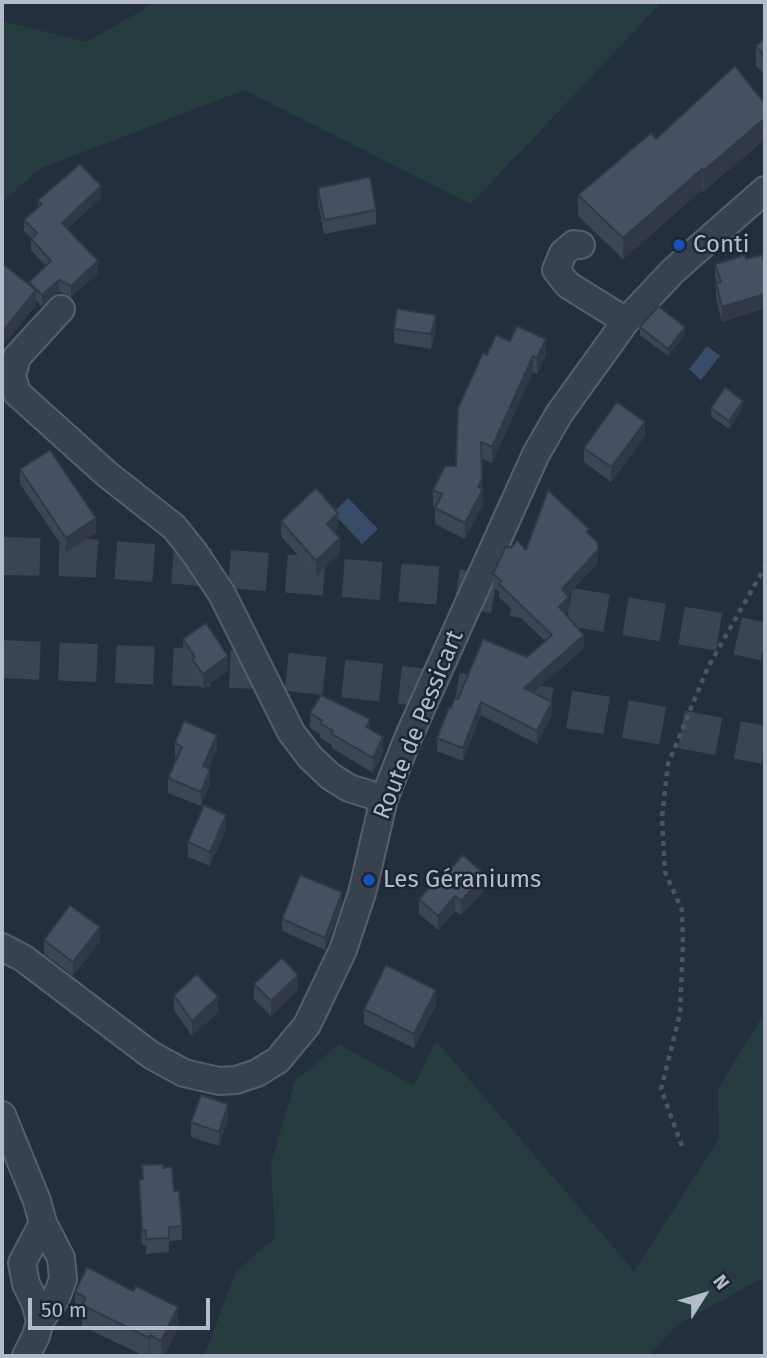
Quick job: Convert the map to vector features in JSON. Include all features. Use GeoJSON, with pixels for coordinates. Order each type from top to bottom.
{"type":"FeatureCollection","features":[{"type":"Feature","properties":{"kind":"street","name":"Route de Pessicart"},"geometry":{"type":"LineString","coordinates":[[2,947],[23,958],[151,1055],[184,1073],[219,1081],[236,1080],[269,1067],[307,1024],[327,987],[357,912],[384,799],[408,738],[536,454],[559,414],[626,321],[673,271],[765,190]]}},
{"type":"Feature","properties":{"kind":"street"},"geometry":{"type":"LineString","coordinates":[[581,245],[574,244],[563,253],[556,270],[568,285],[626,321]]}},
{"type":"Feature","properties":{"kind":"street"},"geometry":{"type":"LineString","coordinates":[[61,309],[17,357],[12,376],[17,393],[108,475],[174,527],[222,594],[291,732],[310,757],[330,776],[349,788],[384,799]]}},
{"type":"Feature","properties":{"kind":"street"},"geometry":{"type":"LineString","coordinates":[[2,1115],[37,1201],[43,1223],[61,1258],[63,1279],[55,1298],[40,1321],[26,1356]]}},
{"type":"Feature","properties":{"kind":"street"},"geometry":{"type":"LineString","coordinates":[[40,1321],[26,1284],[22,1263],[43,1223]]}},
{"type":"Feature","properties":{"kind":"path"},"geometry":{"type":"LineString","coordinates":[[682,1146],[661,1089],[680,1014],[683,944],[682,910],[665,872],[662,817],[668,764],[708,667],[765,567]]}},
{"type":"Feature","properties":{"kind":"green space"},"geometry":{"type":"Polygon","coordinates":[[[156,2],[662,2],[471,204],[244,90],[39,169],[2,203],[2,21],[87,42],[156,2]]]}},
{"type":"Feature","properties":{"kind":"green space"},"geometry":{"type":"Polygon","coordinates":[[[765,1012],[763,1278],[678,1324],[648,1356],[204,1356],[236,1272],[275,1237],[271,1164],[295,1081],[339,1044],[414,1086],[436,1041],[634,1271],[719,1139],[718,1089],[765,1012]]]}},
{"type":"Feature","properties":{"kind":"water"},"geometry":{"type":"Polygon","coordinates":[[[707,346],[720,356],[701,380],[689,369],[707,346]]]}},
{"type":"Feature","properties":{"kind":"water"},"geometry":{"type":"Polygon","coordinates":[[[348,498],[378,529],[362,544],[333,513],[348,498]]]}},
{"type":"Feature","properties":{"kind":"building"},"geometry":{"type":"Polygon","coordinates":[[[765,38],[765,56],[756,46],[765,38]]]}},
{"type":"Feature","properties":{"kind":"building"},"geometry":{"type":"Polygon","coordinates":[[[735,66],[765,104],[765,118],[623,238],[578,195],[651,133],[656,139],[735,66]]]}},
{"type":"Feature","properties":{"kind":"building"},"geometry":{"type":"Polygon","coordinates":[[[80,164],[101,186],[62,223],[98,261],[71,286],[59,280],[42,295],[29,282],[51,261],[31,239],[37,233],[24,220],[42,204],[38,200],[80,164]]]}},
{"type":"Feature","properties":{"kind":"building"},"geometry":{"type":"Polygon","coordinates":[[[370,177],[376,210],[324,220],[318,188],[370,177]]]}},
{"type":"Feature","properties":{"kind":"building"},"geometry":{"type":"Polygon","coordinates":[[[745,255],[746,259],[762,255],[765,264],[765,294],[722,307],[716,283],[721,282],[715,264],[745,255]]]}},
{"type":"Feature","properties":{"kind":"building"},"geometry":{"type":"Polygon","coordinates":[[[2,265],[36,290],[3,331],[2,265]]]}},
{"type":"Feature","properties":{"kind":"building"},"geometry":{"type":"Polygon","coordinates":[[[658,306],[685,327],[668,349],[640,327],[658,306]]]}},
{"type":"Feature","properties":{"kind":"building"},"geometry":{"type":"Polygon","coordinates":[[[397,309],[436,315],[431,334],[394,329],[397,309]]]}},
{"type":"Feature","properties":{"kind":"building"},"geometry":{"type":"Polygon","coordinates":[[[517,326],[546,339],[537,358],[533,356],[492,447],[481,442],[482,478],[478,487],[483,489],[465,523],[435,508],[442,494],[433,490],[445,466],[456,466],[458,408],[483,353],[487,355],[496,335],[510,341],[517,326]]]}},
{"type":"Feature","properties":{"kind":"building"},"geometry":{"type":"Polygon","coordinates":[[[725,387],[743,401],[729,421],[711,408],[725,387]]]}},
{"type":"Feature","properties":{"kind":"building"},"geometry":{"type":"Polygon","coordinates":[[[617,402],[645,422],[611,467],[584,448],[617,402]]]}},
{"type":"Feature","properties":{"kind":"building"},"geometry":{"type":"Polygon","coordinates":[[[50,450],[96,518],[66,538],[20,469],[50,450]]]}},
{"type":"Feature","properties":{"kind":"building"},"geometry":{"type":"Polygon","coordinates":[[[316,488],[338,513],[327,524],[340,538],[316,561],[281,521],[316,488]]]}},
{"type":"Feature","properties":{"kind":"building"},"geometry":{"type":"Polygon","coordinates":[[[548,490],[589,529],[587,532],[598,543],[598,550],[562,589],[569,597],[559,607],[584,635],[524,688],[552,702],[537,731],[481,702],[463,748],[437,738],[449,707],[451,708],[455,698],[458,699],[483,639],[527,657],[552,635],[499,584],[502,581],[493,574],[506,546],[511,548],[517,540],[526,550],[548,490]]]}},
{"type":"Feature","properties":{"kind":"building"},"geometry":{"type":"Polygon","coordinates":[[[206,623],[228,656],[203,674],[192,659],[195,657],[183,639],[206,623]]]}},
{"type":"Feature","properties":{"kind":"building"},"geometry":{"type":"Polygon","coordinates":[[[321,695],[370,719],[366,727],[383,737],[373,758],[332,734],[333,731],[320,723],[322,720],[310,713],[321,695]]]}},
{"type":"Feature","properties":{"kind":"building"},"geometry":{"type":"Polygon","coordinates":[[[184,721],[217,735],[203,766],[210,769],[201,792],[168,778],[182,747],[175,743],[184,721]]]}},
{"type":"Feature","properties":{"kind":"building"},"geometry":{"type":"Polygon","coordinates":[[[204,805],[226,815],[210,852],[188,842],[204,805]]]}},
{"type":"Feature","properties":{"kind":"building"},"geometry":{"type":"Polygon","coordinates":[[[463,855],[483,873],[483,877],[461,901],[455,896],[438,916],[419,899],[463,855]]]}},
{"type":"Feature","properties":{"kind":"building"},"geometry":{"type":"Polygon","coordinates":[[[300,875],[342,892],[325,938],[282,919],[300,875]]]}},
{"type":"Feature","properties":{"kind":"building"},"geometry":{"type":"Polygon","coordinates":[[[70,905],[100,927],[73,962],[44,940],[70,905]]]}},
{"type":"Feature","properties":{"kind":"building"},"geometry":{"type":"Polygon","coordinates":[[[282,958],[298,975],[271,1001],[254,984],[282,958]]]}},
{"type":"Feature","properties":{"kind":"building"},"geometry":{"type":"Polygon","coordinates":[[[386,965],[436,990],[414,1034],[364,1009],[386,965]]]}},
{"type":"Feature","properties":{"kind":"building"},"geometry":{"type":"Polygon","coordinates":[[[197,974],[218,997],[192,1021],[174,995],[197,974]]]}},
{"type":"Feature","properties":{"kind":"building"},"geometry":{"type":"Polygon","coordinates":[[[201,1095],[228,1104],[219,1132],[191,1122],[201,1095]]]}},
{"type":"Feature","properties":{"kind":"building"},"geometry":{"type":"Polygon","coordinates":[[[163,1164],[163,1168],[172,1167],[174,1191],[179,1191],[182,1226],[169,1227],[169,1238],[146,1239],[146,1230],[142,1230],[139,1180],[143,1179],[142,1165],[163,1164]]]}},
{"type":"Feature","properties":{"kind":"building"},"geometry":{"type":"Polygon","coordinates":[[[87,1267],[133,1291],[136,1286],[178,1307],[161,1341],[150,1335],[149,1338],[82,1305],[86,1298],[75,1292],[87,1267]]]}},
{"type":"Feature","properties":{"kind":"tunnel"},"geometry":{"type":"LineString","coordinates":[[2,556],[89,558],[445,586],[726,633],[765,642]]}},
{"type":"Feature","properties":{"kind":"tunnel"},"geometry":{"type":"LineString","coordinates":[[2,659],[279,671],[445,690],[604,715],[765,745]]}},
{"type":"Feature","properties":{"kind":"place","name":"Conti"},"geometry":{"type":"Point","coordinates":[679,245]}},
{"type":"Feature","properties":{"kind":"place","name":"Les Géraniums"},"geometry":{"type":"Point","coordinates":[369,880]}}]}
